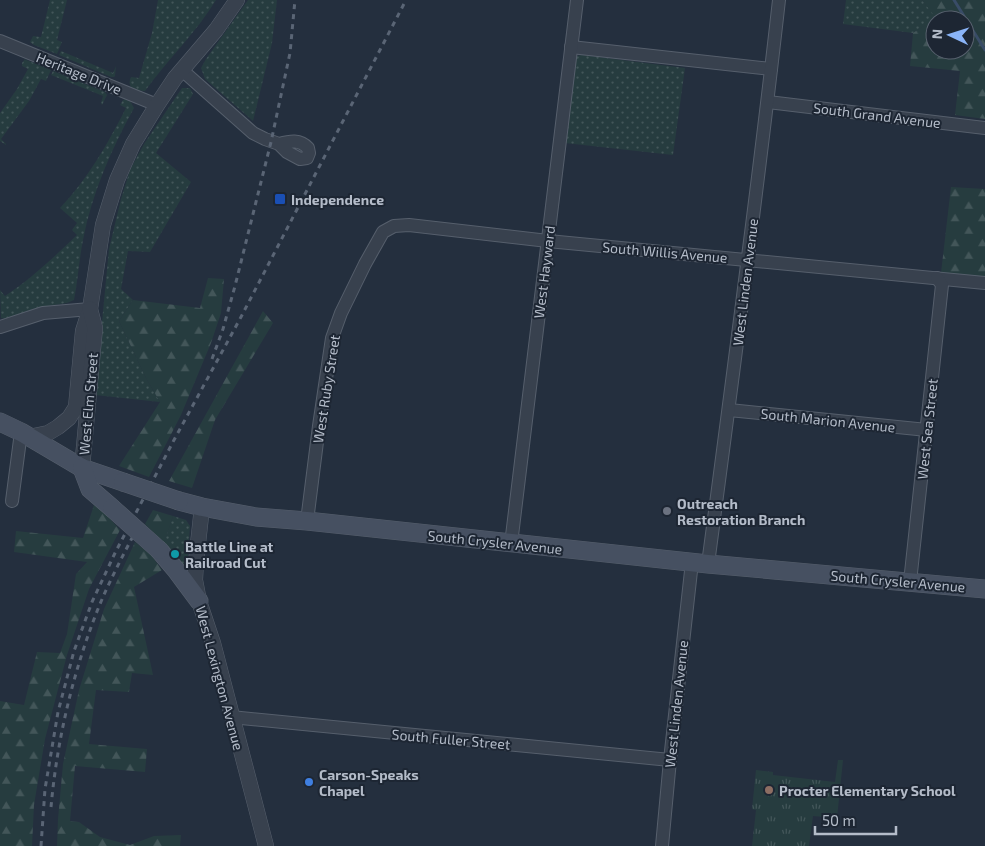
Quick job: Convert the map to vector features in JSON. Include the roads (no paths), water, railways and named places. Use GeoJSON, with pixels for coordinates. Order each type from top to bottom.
{"type":"FeatureCollection","features":[{"type":"Feature","properties":{"kind":"main road"},"geometry":{"type":"LineString","coordinates":[[0,422],[25,434]]}},
{"type":"Feature","properties":{"kind":"main road","name":"South Crysler Avenue"},"geometry":{"type":"LineString","coordinates":[[25,434],[82,468],[180,501],[256,517],[700,563],[985,589]]}},
{"type":"Feature","properties":{"kind":"main road"},"geometry":{"type":"LineString","coordinates":[[82,468],[90,489],[159,550],[199,601]]}},
{"type":"Feature","properties":{"kind":"street","name":"West Elm Street"},"geometry":{"type":"LineString","coordinates":[[82,468],[76,446],[79,416],[76,407],[83,331],[90,309],[100,242],[109,205],[133,144],[157,104],[175,78],[183,71],[216,30],[237,0]]}},
{"type":"Feature","properties":{"kind":"street","name":"West Hayward"},"geometry":{"type":"LineString","coordinates":[[511,544],[577,0]]}},
{"type":"Feature","properties":{"kind":"street","name":"West Linden Avenue"},"geometry":{"type":"LineString","coordinates":[[662,846],[670,760],[700,563],[729,410],[779,0]]}},
{"type":"Feature","properties":{"kind":"street","name":"Heritage Drive"},"geometry":{"type":"LineString","coordinates":[[0,40],[157,104]]}},
{"type":"Feature","properties":{"kind":"street"},"geometry":{"type":"LineString","coordinates":[[571,47],[771,69]]}},
{"type":"Feature","properties":{"kind":"street"},"geometry":{"type":"LineString","coordinates":[[183,71],[253,133],[279,144]]}},
{"type":"Feature","properties":{"kind":"street","name":"South Grand Avenue"},"geometry":{"type":"LineString","coordinates":[[768,102],[985,128]]}},
{"type":"Feature","properties":{"kind":"street","name":"South Willis Avenue"},"geometry":{"type":"LineString","coordinates":[[365,264],[383,232],[394,226],[409,225],[548,241],[985,283]]}},
{"type":"Feature","properties":{"kind":"street","name":"West Ruby Street"},"geometry":{"type":"LineString","coordinates":[[307,521],[318,426],[332,338],[341,313],[365,264]]}},
{"type":"Feature","properties":{"kind":"street","name":"West Sea Street"},"geometry":{"type":"LineString","coordinates":[[910,582],[942,285],[936,278]]}},
{"type":"Feature","properties":{"kind":"street","name":"West Elm Street"},"geometry":{"type":"LineString","coordinates":[[82,468],[95,328],[90,309]]}},
{"type":"Feature","properties":{"kind":"street"},"geometry":{"type":"LineString","coordinates":[[0,326],[42,313],[90,309]]}},
{"type":"Feature","properties":{"kind":"street","name":"West Elm Street"},"geometry":{"type":"LineString","coordinates":[[25,434],[48,433],[69,418],[76,407]]}},
{"type":"Feature","properties":{"kind":"street","name":"South Marion Avenue"},"geometry":{"type":"LineString","coordinates":[[729,410],[927,430]]}},
{"type":"Feature","properties":{"kind":"street"},"geometry":{"type":"LineString","coordinates":[[12,501],[25,434]]}},
{"type":"Feature","properties":{"kind":"street","name":"West Lexington Avenue"},"geometry":{"type":"LineString","coordinates":[[202,507],[195,580],[199,601],[266,846]]}},
{"type":"Feature","properties":{"kind":"street","name":"South Fuller Street"},"geometry":{"type":"LineString","coordinates":[[231,717],[670,760]]}},
{"type":"Feature","properties":{"kind":"waterway"},"geometry":{"type":"LineString","coordinates":[[954,0],[985,50]]}},
{"type":"Feature","properties":{"kind":"railway"},"geometry":{"type":"LineString","coordinates":[[212,359],[235,286],[271,142],[290,53],[295,0]]}},
{"type":"Feature","properties":{"kind":"railway"},"geometry":{"type":"LineString","coordinates":[[41,846],[45,789],[58,712],[74,651],[92,602],[115,553],[241,317],[406,0]]}},
{"type":"Feature","properties":{"kind":"railway"},"geometry":{"type":"LineString","coordinates":[[51,807],[57,758],[67,709],[87,637],[100,604],[132,538]]}},
{"type":"Feature","properties":{"kind":"place","name":"Independence"},"geometry":{"type":"Point","coordinates":[280,199]}},
{"type":"Feature","properties":{"kind":"place","name":"Outreach Restoration Branch"},"geometry":{"type":"Point","coordinates":[667,511]}},
{"type":"Feature","properties":{"kind":"place","name":"Battle Line at Railroad Cut"},"geometry":{"type":"Point","coordinates":[175,554]}},
{"type":"Feature","properties":{"kind":"place","name":"Carson-Speaks Chapel"},"geometry":{"type":"Point","coordinates":[309,782]}},
{"type":"Feature","properties":{"kind":"place","name":"Procter Elementary School"},"geometry":{"type":"Point","coordinates":[769,790]}}]}
